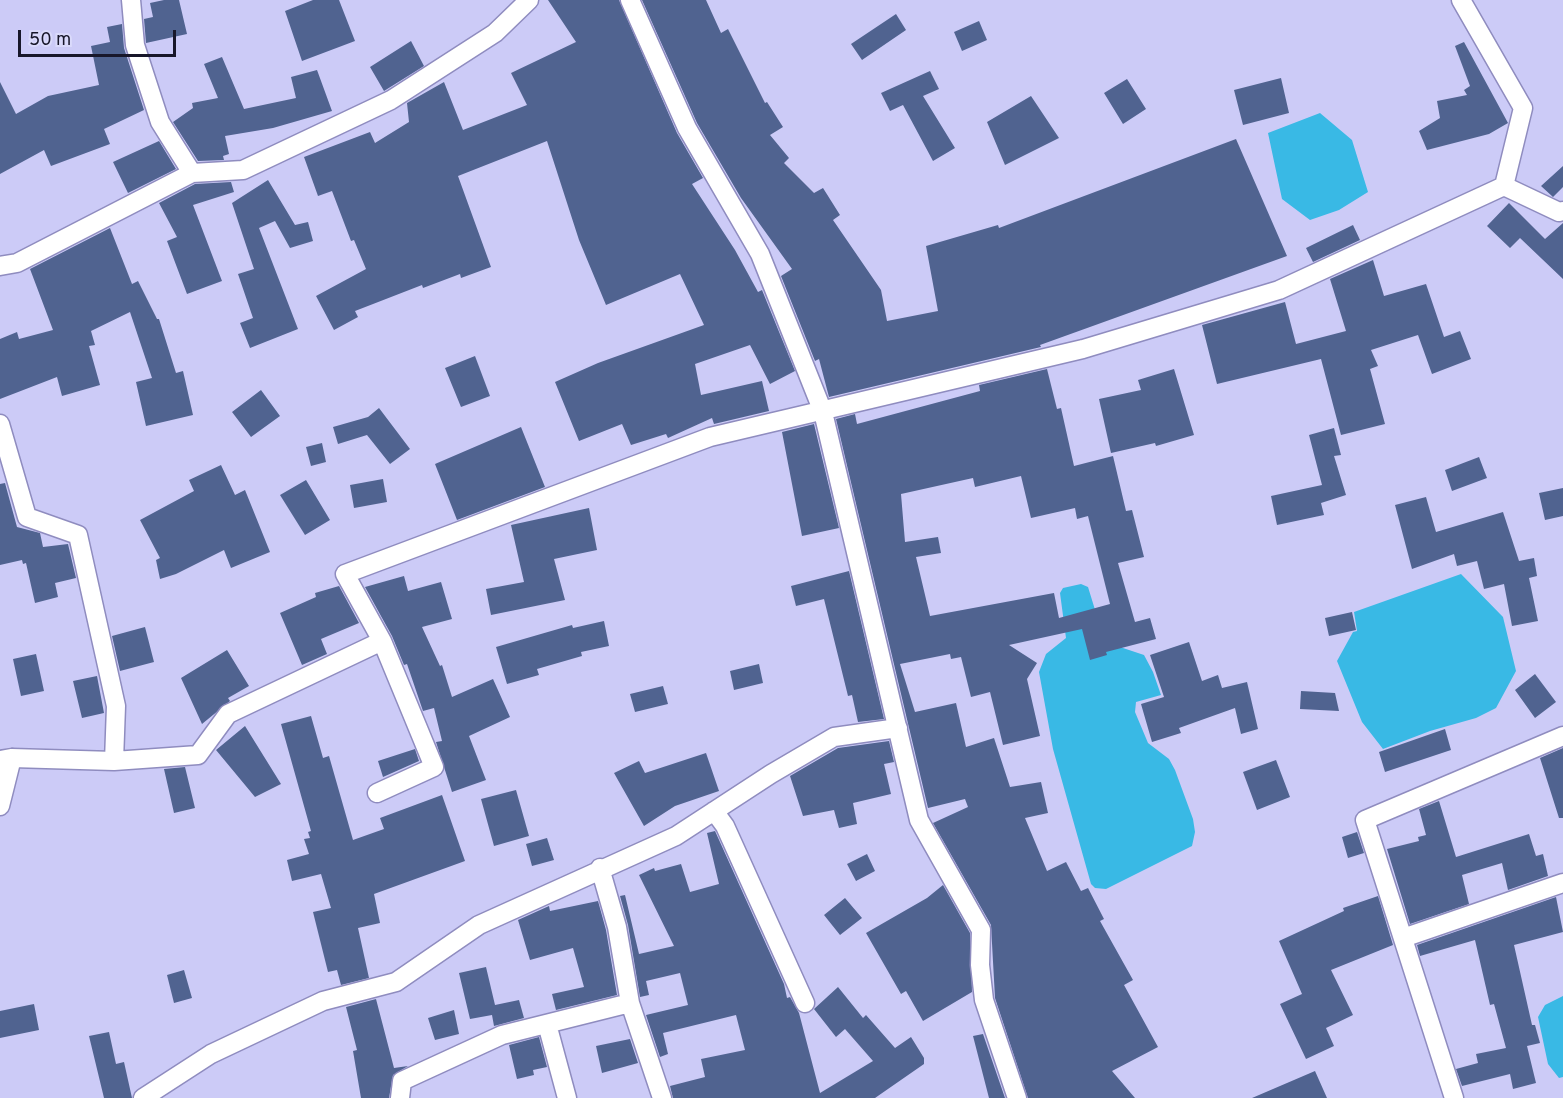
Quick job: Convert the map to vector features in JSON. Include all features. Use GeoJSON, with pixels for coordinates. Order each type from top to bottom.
{"type":"FeatureCollection","features":[{"type":"Feature","properties":{"kind":"street"},"geometry":{"type":"LineString","coordinates":[[131,0],[135,45],[160,122],[192,173]]}},
{"type":"Feature","properties":{"kind":"street"},"geometry":{"type":"LineString","coordinates":[[0,266],[17,263],[192,173],[243,171],[391,100],[495,33],[529,0]]}},
{"type":"Feature","properties":{"kind":"street"},"geometry":{"type":"LineString","coordinates":[[630,0],[687,128],[760,254],[823,412],[919,820],[981,930],[980,965],[984,1000],[1017,1098]]}},
{"type":"Feature","properties":{"kind":"street"},"geometry":{"type":"LineString","coordinates":[[1461,0],[1523,108],[1504,186]]}},
{"type":"Feature","properties":{"kind":"street"},"geometry":{"type":"LineString","coordinates":[[377,794],[434,767],[382,641],[345,574],[710,437],[1083,349],[1279,290],[1504,186]]}},
{"type":"Feature","properties":{"kind":"street"},"geometry":{"type":"LineString","coordinates":[[1504,186],[1559,212],[1563,211]]}},
{"type":"Feature","properties":{"kind":"street"},"geometry":{"type":"LineString","coordinates":[[0,424],[27,517],[78,535],[116,706],[114,761]]}},
{"type":"Feature","properties":{"kind":"street"},"geometry":{"type":"LineString","coordinates":[[0,806],[6,759],[114,761],[198,755],[228,714],[382,641]]}},
{"type":"Feature","properties":{"kind":"street"},"geometry":{"type":"LineString","coordinates":[[143,1098],[211,1054],[323,1001],[396,982],[479,926],[600,868],[676,836],[771,774],[834,737],[898,728]]}},
{"type":"Feature","properties":{"kind":"street"},"geometry":{"type":"LineString","coordinates":[[1454,1098],[1365,820],[1563,736]]}},
{"type":"Feature","properties":{"kind":"street"},"geometry":{"type":"LineString","coordinates":[[714,811],[725,826],[805,1003]]}},
{"type":"Feature","properties":{"kind":"street"},"geometry":{"type":"LineString","coordinates":[[600,868],[617,927],[630,1003],[662,1098]]}},
{"type":"Feature","properties":{"kind":"street"},"geometry":{"type":"LineString","coordinates":[[1403,938],[1563,883]]}},
{"type":"Feature","properties":{"kind":"street"},"geometry":{"type":"LineString","coordinates":[[400,1098],[402,1081],[502,1035],[630,1003]]}},
{"type":"Feature","properties":{"kind":"street"},"geometry":{"type":"LineString","coordinates":[[547,1024],[567,1098]]}},
{"type":"Feature","properties":{"kind":"water"},"geometry":{"type":"Polygon","coordinates":[[[1320,113],[1352,140],[1368,192],[1339,210],[1310,220],[1282,199],[1268,133],[1320,113]]]}},
{"type":"Feature","properties":{"kind":"water"},"geometry":{"type":"Polygon","coordinates":[[[1461,574],[1503,617],[1516,671],[1496,708],[1476,718],[1430,731],[1383,749],[1362,722],[1337,661],[1353,632],[1357,631],[1354,612],[1461,574]]]}},
{"type":"Feature","properties":{"kind":"water"},"geometry":{"type":"Polygon","coordinates":[[[1081,584],[1088,587],[1100,626],[1117,646],[1144,655],[1153,672],[1161,695],[1136,702],[1135,712],[1148,743],[1169,759],[1175,770],[1193,819],[1195,832],[1192,846],[1106,889],[1095,888],[1091,884],[1053,749],[1039,672],[1046,654],[1066,638],[1060,593],[1063,588],[1081,584]]]}},
{"type":"Feature","properties":{"kind":"water"},"geometry":{"type":"Polygon","coordinates":[[[1563,996],[1563,1077],[1559,1078],[1548,1064],[1538,1017],[1545,1005],[1563,996]]]}},
{"type":"Feature","properties":{"kind":"building"},"geometry":{"type":"Polygon","coordinates":[[[179,0],[187,34],[146,43],[144,19],[153,17],[150,3],[179,0]]]}},
{"type":"Feature","properties":{"kind":"building"},"geometry":{"type":"Polygon","coordinates":[[[313,0],[339,0],[355,41],[302,61],[285,11],[313,0]]]}},
{"type":"Feature","properties":{"kind":"building"},"geometry":{"type":"Polygon","coordinates":[[[548,0],[619,0],[677,133],[703,178],[692,184],[735,250],[758,292],[762,290],[795,371],[770,384],[750,345],[695,364],[701,395],[762,381],[769,411],[714,424],[712,418],[668,438],[666,434],[631,445],[622,424],[579,441],[555,382],[598,363],[704,325],[680,274],[606,305],[579,240],[547,141],[458,176],[491,267],[461,278],[460,274],[423,288],[422,285],[355,311],[358,317],[334,330],[316,296],[366,269],[354,240],[351,241],[332,191],[318,196],[304,157],[370,132],[375,143],[409,122],[407,103],[444,82],[463,130],[527,105],[511,73],[576,42],[548,0]]]}},
{"type":"Feature","properties":{"kind":"building"},"geometry":{"type":"Polygon","coordinates":[[[642,0],[706,0],[721,33],[728,29],[765,103],[767,102],[783,127],[770,135],[789,158],[784,163],[814,193],[823,188],[840,215],[833,220],[881,290],[887,321],[938,311],[926,246],[998,225],[999,228],[1236,139],[1287,256],[1040,345],[1041,347],[829,397],[819,359],[815,361],[781,276],[792,269],[741,198],[697,123],[642,0]]]}},
{"type":"Feature","properties":{"kind":"building"},"geometry":{"type":"Polygon","coordinates":[[[896,14],[906,30],[862,60],[851,44],[896,14]]]}},
{"type":"Feature","properties":{"kind":"building"},"geometry":{"type":"Polygon","coordinates":[[[979,21],[987,40],[962,51],[954,32],[979,21]]]}},
{"type":"Feature","properties":{"kind":"building"},"geometry":{"type":"Polygon","coordinates":[[[122,24],[124,48],[144,110],[104,129],[110,144],[51,166],[44,150],[0,174],[0,82],[16,114],[48,96],[99,85],[91,46],[110,42],[107,27],[122,24]]]}},
{"type":"Feature","properties":{"kind":"building"},"geometry":{"type":"Polygon","coordinates":[[[411,41],[424,66],[384,91],[370,67],[411,41]]]}},
{"type":"Feature","properties":{"kind":"building"},"geometry":{"type":"Polygon","coordinates":[[[1464,42],[1508,123],[1489,134],[1427,150],[1419,131],[1440,118],[1437,101],[1467,95],[1464,90],[1470,86],[1455,46],[1464,42]]]}},
{"type":"Feature","properties":{"kind":"building"},"geometry":{"type":"Polygon","coordinates":[[[222,57],[244,109],[296,98],[291,77],[317,70],[332,111],[273,128],[225,136],[229,154],[223,156],[224,160],[198,161],[173,122],[193,108],[192,103],[218,98],[204,64],[222,57]]]}},
{"type":"Feature","properties":{"kind":"building"},"geometry":{"type":"Polygon","coordinates":[[[930,71],[939,89],[923,96],[955,148],[933,161],[903,105],[890,111],[881,93],[930,71]]]}},
{"type":"Feature","properties":{"kind":"building"},"geometry":{"type":"Polygon","coordinates":[[[1281,78],[1289,113],[1243,125],[1234,90],[1281,78]]]}},
{"type":"Feature","properties":{"kind":"building"},"geometry":{"type":"Polygon","coordinates":[[[1127,79],[1146,109],[1123,124],[1104,93],[1127,79]]]}},
{"type":"Feature","properties":{"kind":"building"},"geometry":{"type":"Polygon","coordinates":[[[1031,96],[1059,138],[1005,165],[987,122],[1031,96]]]}},
{"type":"Feature","properties":{"kind":"building"},"geometry":{"type":"Polygon","coordinates":[[[159,141],[176,169],[128,193],[113,162],[159,141]]]}},
{"type":"Feature","properties":{"kind":"building"},"geometry":{"type":"Polygon","coordinates":[[[1563,166],[1563,187],[1553,197],[1541,186],[1563,166]]]}},
{"type":"Feature","properties":{"kind":"building"},"geometry":{"type":"Polygon","coordinates":[[[268,180],[295,225],[308,222],[313,241],[290,248],[275,221],[259,228],[298,329],[250,348],[240,323],[253,318],[238,274],[254,269],[232,203],[268,180]]]}},
{"type":"Feature","properties":{"kind":"building"},"geometry":{"type":"Polygon","coordinates":[[[231,182],[234,192],[193,205],[222,281],[187,294],[167,241],[177,237],[159,203],[195,184],[231,182]]]}},
{"type":"Feature","properties":{"kind":"building"},"geometry":{"type":"Polygon","coordinates":[[[1509,203],[1545,239],[1563,223],[1563,279],[1520,238],[1510,248],[1487,226],[1509,203]]]}},
{"type":"Feature","properties":{"kind":"building"},"geometry":{"type":"Polygon","coordinates":[[[1353,225],[1360,240],[1313,262],[1306,248],[1353,225]]]}},
{"type":"Feature","properties":{"kind":"building"},"geometry":{"type":"Polygon","coordinates":[[[110,228],[132,284],[138,281],[159,319],[176,373],[183,371],[193,415],[146,426],[136,382],[152,378],[130,312],[91,331],[95,345],[89,346],[100,385],[62,396],[57,377],[0,399],[0,339],[17,332],[19,339],[53,330],[30,269],[110,228]]]}},
{"type":"Feature","properties":{"kind":"building"},"geometry":{"type":"Polygon","coordinates":[[[1373,260],[1384,296],[1426,284],[1444,337],[1460,331],[1471,359],[1432,374],[1418,335],[1371,350],[1378,366],[1370,369],[1385,424],[1341,435],[1321,359],[1217,384],[1202,325],[1285,302],[1296,344],[1346,331],[1330,279],[1373,260]]]}},
{"type":"Feature","properties":{"kind":"building"},"geometry":{"type":"Polygon","coordinates":[[[475,356],[490,396],[461,407],[445,368],[475,356]]]}},
{"type":"Feature","properties":{"kind":"building"},"geometry":{"type":"Polygon","coordinates":[[[1047,369],[1057,409],[1061,408],[1074,466],[1113,456],[1126,511],[1132,510],[1144,557],[1118,563],[1135,622],[1150,618],[1156,639],[1106,652],[1107,655],[1090,660],[1082,629],[1009,645],[1037,663],[1027,679],[1040,736],[1003,745],[990,692],[971,697],[961,657],[951,659],[950,654],[900,664],[915,712],[956,703],[966,747],[994,738],[1010,787],[1041,782],[1048,813],[1025,818],[1047,871],[1066,862],[1081,891],[1088,888],[1104,919],[1100,921],[1133,980],[1124,985],[1158,1047],[1112,1071],[1135,1098],[1028,1098],[995,998],[991,925],[933,823],[968,807],[965,799],[928,808],[836,419],[855,414],[857,424],[980,391],[979,385],[1047,369]],[[1021,476],[975,487],[973,478],[901,494],[905,542],[938,537],[941,553],[916,557],[930,616],[1054,593],[1059,618],[1110,604],[1088,516],[1077,519],[1075,508],[1031,518],[1021,476]]]}},
{"type":"Feature","properties":{"kind":"building"},"geometry":{"type":"Polygon","coordinates":[[[1174,369],[1194,435],[1156,446],[1155,443],[1111,453],[1099,399],[1141,390],[1138,380],[1174,369]]]}},
{"type":"Feature","properties":{"kind":"building"},"geometry":{"type":"Polygon","coordinates":[[[261,390],[280,416],[251,437],[232,412],[261,390]]]}},
{"type":"Feature","properties":{"kind":"building"},"geometry":{"type":"Polygon","coordinates":[[[379,408],[410,449],[390,464],[367,435],[338,444],[333,427],[368,417],[379,408]]]}},
{"type":"Feature","properties":{"kind":"building"},"geometry":{"type":"Polygon","coordinates":[[[814,424],[839,528],[802,536],[782,432],[814,424]]]}},
{"type":"Feature","properties":{"kind":"building"},"geometry":{"type":"Polygon","coordinates":[[[521,427],[545,487],[457,520],[435,464],[521,427]]]}},
{"type":"Feature","properties":{"kind":"building"},"geometry":{"type":"Polygon","coordinates":[[[1334,428],[1341,455],[1334,456],[1346,495],[1321,503],[1324,515],[1277,525],[1271,496],[1322,485],[1309,435],[1334,428]]]}},
{"type":"Feature","properties":{"kind":"building"},"geometry":{"type":"Polygon","coordinates":[[[322,443],[326,462],[311,466],[306,447],[322,443]]]}},
{"type":"Feature","properties":{"kind":"building"},"geometry":{"type":"Polygon","coordinates":[[[1479,457],[1487,478],[1452,491],[1445,470],[1479,457]]]}},
{"type":"Feature","properties":{"kind":"building"},"geometry":{"type":"Polygon","coordinates":[[[221,465],[235,495],[245,490],[270,552],[231,568],[224,550],[176,574],[160,579],[156,560],[160,558],[140,520],[194,491],[189,480],[221,465]]]}},
{"type":"Feature","properties":{"kind":"building"},"geometry":{"type":"Polygon","coordinates":[[[383,479],[387,502],[354,508],[350,485],[383,479]]]}},
{"type":"Feature","properties":{"kind":"building"},"geometry":{"type":"Polygon","coordinates":[[[306,480],[330,520],[305,535],[280,495],[306,480]]]}},
{"type":"Feature","properties":{"kind":"building"},"geometry":{"type":"Polygon","coordinates":[[[5,483],[17,527],[40,533],[43,547],[68,544],[76,578],[55,583],[58,597],[35,603],[26,563],[23,564],[22,560],[0,565],[0,484],[5,483]]]}},
{"type":"Feature","properties":{"kind":"building"},"geometry":{"type":"Polygon","coordinates":[[[1563,488],[1563,516],[1545,520],[1539,493],[1563,488]]]}},
{"type":"Feature","properties":{"kind":"building"},"geometry":{"type":"Polygon","coordinates":[[[1426,497],[1436,532],[1503,512],[1519,561],[1534,558],[1537,576],[1529,578],[1538,621],[1512,626],[1504,584],[1484,589],[1477,561],[1457,566],[1454,554],[1412,569],[1395,505],[1426,497]]]}},
{"type":"Feature","properties":{"kind":"building"},"geometry":{"type":"Polygon","coordinates":[[[589,508],[597,550],[554,559],[565,600],[491,615],[486,589],[524,582],[511,525],[589,508]]]}},
{"type":"Feature","properties":{"kind":"building"},"geometry":{"type":"Polygon","coordinates":[[[849,571],[884,719],[858,722],[852,695],[848,696],[824,599],[796,606],[791,586],[849,571]]]}},
{"type":"Feature","properties":{"kind":"building"},"geometry":{"type":"Polygon","coordinates":[[[404,576],[408,591],[441,582],[452,619],[422,627],[440,666],[442,665],[452,697],[493,679],[510,717],[469,736],[486,780],[452,792],[436,742],[442,741],[434,708],[423,711],[407,664],[404,665],[392,636],[365,587],[404,576]]]}},
{"type":"Feature","properties":{"kind":"building"},"geometry":{"type":"Polygon","coordinates":[[[339,586],[359,623],[321,639],[327,654],[302,665],[280,613],[316,597],[315,593],[339,586]]]}},
{"type":"Feature","properties":{"kind":"building"},"geometry":{"type":"Polygon","coordinates":[[[1352,612],[1356,630],[1329,636],[1325,618],[1352,612]]]}},
{"type":"Feature","properties":{"kind":"building"},"geometry":{"type":"Polygon","coordinates":[[[604,621],[609,646],[581,652],[582,656],[537,669],[539,675],[507,684],[496,647],[572,625],[573,628],[604,621]]]}},
{"type":"Feature","properties":{"kind":"building"},"geometry":{"type":"Polygon","coordinates":[[[145,627],[154,662],[120,671],[112,636],[145,627]]]}},
{"type":"Feature","properties":{"kind":"building"},"geometry":{"type":"Polygon","coordinates":[[[1189,642],[1202,681],[1218,675],[1222,688],[1247,682],[1258,729],[1241,734],[1235,708],[1179,728],[1181,733],[1152,742],[1141,704],[1164,697],[1150,655],[1189,642]]]}},
{"type":"Feature","properties":{"kind":"building"},"geometry":{"type":"Polygon","coordinates":[[[227,650],[249,686],[228,698],[230,701],[202,724],[181,678],[227,650]]]}},
{"type":"Feature","properties":{"kind":"building"},"geometry":{"type":"Polygon","coordinates":[[[36,654],[44,691],[21,696],[13,659],[36,654]]]}},
{"type":"Feature","properties":{"kind":"building"},"geometry":{"type":"Polygon","coordinates":[[[759,664],[763,683],[734,690],[730,671],[759,664]]]}},
{"type":"Feature","properties":{"kind":"building"},"geometry":{"type":"Polygon","coordinates":[[[1535,674],[1556,702],[1535,718],[1515,690],[1535,674]]]}},
{"type":"Feature","properties":{"kind":"building"},"geometry":{"type":"Polygon","coordinates":[[[97,676],[104,713],[82,718],[73,681],[97,676]]]}},
{"type":"Feature","properties":{"kind":"building"},"geometry":{"type":"Polygon","coordinates":[[[663,686],[668,704],[635,712],[630,694],[663,686]]]}},
{"type":"Feature","properties":{"kind":"building"},"geometry":{"type":"Polygon","coordinates":[[[1301,691],[1335,693],[1339,711],[1300,709],[1301,691]]]}},
{"type":"Feature","properties":{"kind":"building"},"geometry":{"type":"Polygon","coordinates":[[[311,716],[323,758],[329,756],[353,840],[384,829],[380,818],[442,795],[465,861],[374,894],[380,923],[358,928],[369,978],[341,985],[337,970],[328,972],[313,912],[331,908],[321,874],[292,881],[287,860],[309,854],[304,839],[310,838],[308,832],[311,831],[281,724],[311,716]]]}},
{"type":"Feature","properties":{"kind":"building"},"geometry":{"type":"Polygon","coordinates":[[[245,726],[281,784],[255,797],[216,750],[245,726]]]}},
{"type":"Feature","properties":{"kind":"building"},"geometry":{"type":"Polygon","coordinates":[[[1445,729],[1451,750],[1385,772],[1379,752],[1445,729]]]}},
{"type":"Feature","properties":{"kind":"building"},"geometry":{"type":"Polygon","coordinates":[[[889,741],[894,762],[884,764],[891,794],[853,803],[857,824],[839,828],[834,810],[803,816],[790,776],[838,748],[889,741]]]}},
{"type":"Feature","properties":{"kind":"building"},"geometry":{"type":"Polygon","coordinates":[[[1563,748],[1563,818],[1559,818],[1540,758],[1563,748]]]}},
{"type":"Feature","properties":{"kind":"building"},"geometry":{"type":"Polygon","coordinates":[[[415,749],[419,761],[383,777],[378,761],[415,749]]]}},
{"type":"Feature","properties":{"kind":"building"},"geometry":{"type":"Polygon","coordinates":[[[706,753],[719,791],[675,806],[644,826],[614,773],[639,761],[645,773],[706,753]]]}},
{"type":"Feature","properties":{"kind":"building"},"geometry":{"type":"Polygon","coordinates":[[[1276,760],[1290,797],[1257,810],[1243,772],[1276,760]]]}},
{"type":"Feature","properties":{"kind":"building"},"geometry":{"type":"Polygon","coordinates":[[[185,767],[195,808],[174,813],[164,769],[185,767]]]}},
{"type":"Feature","properties":{"kind":"building"},"geometry":{"type":"Polygon","coordinates":[[[516,790],[529,836],[494,846],[481,799],[516,790]]]}},
{"type":"Feature","properties":{"kind":"building"},"geometry":{"type":"Polygon","coordinates":[[[1439,801],[1456,857],[1529,834],[1536,856],[1543,854],[1548,876],[1508,890],[1502,863],[1462,875],[1469,904],[1410,924],[1387,849],[1419,841],[1418,837],[1426,835],[1419,809],[1439,801]]]}},
{"type":"Feature","properties":{"kind":"building"},"geometry":{"type":"Polygon","coordinates":[[[715,831],[784,984],[787,998],[790,997],[799,1013],[820,1093],[873,1061],[845,1029],[836,1037],[814,1009],[838,987],[863,1018],[866,1015],[895,1048],[911,1037],[924,1058],[924,1064],[875,1098],[673,1098],[670,1086],[705,1077],[701,1059],[745,1050],[736,1015],[663,1033],[668,1054],[660,1057],[646,1015],[688,1005],[680,973],[646,981],[649,995],[640,997],[628,925],[620,896],[625,895],[639,954],[674,946],[639,875],[654,868],[655,871],[681,864],[690,892],[719,884],[707,833],[715,831]]]}},
{"type":"Feature","properties":{"kind":"building"},"geometry":{"type":"Polygon","coordinates":[[[1357,832],[1364,853],[1348,858],[1342,837],[1357,832]]]}},
{"type":"Feature","properties":{"kind":"building"},"geometry":{"type":"Polygon","coordinates":[[[547,838],[554,860],[532,866],[526,844],[547,838]]]}},
{"type":"Feature","properties":{"kind":"building"},"geometry":{"type":"Polygon","coordinates":[[[867,854],[875,871],[856,881],[847,864],[867,854]]]}},
{"type":"Feature","properties":{"kind":"building"},"geometry":{"type":"Polygon","coordinates":[[[943,885],[970,933],[972,992],[923,1021],[906,991],[901,994],[866,933],[927,898],[943,885]]]}},
{"type":"Feature","properties":{"kind":"building"},"geometry":{"type":"Polygon","coordinates":[[[1378,896],[1393,945],[1331,970],[1353,1015],[1326,1028],[1334,1046],[1306,1059],[1280,1004],[1302,994],[1279,941],[1344,911],[1343,908],[1378,896]]]}},
{"type":"Feature","properties":{"kind":"building"},"geometry":{"type":"Polygon","coordinates":[[[1556,897],[1563,932],[1514,945],[1532,1025],[1535,1025],[1540,1043],[1527,1046],[1536,1083],[1513,1089],[1510,1074],[1462,1086],[1456,1069],[1478,1063],[1476,1054],[1506,1048],[1494,1004],[1490,1005],[1475,940],[1420,956],[1417,945],[1556,897]]]}},
{"type":"Feature","properties":{"kind":"building"},"geometry":{"type":"Polygon","coordinates":[[[845,898],[862,918],[840,935],[824,915],[845,898]]]}},
{"type":"Feature","properties":{"kind":"building"},"geometry":{"type":"Polygon","coordinates":[[[598,901],[606,930],[617,995],[556,1010],[552,994],[584,987],[573,948],[530,960],[518,920],[549,906],[550,911],[598,901]]]}},
{"type":"Feature","properties":{"kind":"building"},"geometry":{"type":"Polygon","coordinates":[[[486,967],[495,1005],[519,1000],[524,1018],[494,1026],[492,1015],[470,1019],[459,973],[486,967]]]}},
{"type":"Feature","properties":{"kind":"building"},"geometry":{"type":"Polygon","coordinates":[[[184,970],[192,998],[174,1003],[167,975],[184,970]]]}},
{"type":"Feature","properties":{"kind":"building"},"geometry":{"type":"Polygon","coordinates":[[[376,999],[394,1068],[408,1066],[393,1075],[389,1098],[361,1098],[353,1051],[357,1050],[346,1007],[376,999]]]}},
{"type":"Feature","properties":{"kind":"building"},"geometry":{"type":"Polygon","coordinates":[[[34,1004],[39,1030],[0,1038],[0,1011],[34,1004]]]}},
{"type":"Feature","properties":{"kind":"building"},"geometry":{"type":"Polygon","coordinates":[[[454,1010],[459,1034],[435,1040],[428,1018],[454,1010]]]}},
{"type":"Feature","properties":{"kind":"building"},"geometry":{"type":"Polygon","coordinates":[[[109,1032],[116,1064],[124,1062],[132,1098],[104,1098],[89,1036],[109,1032]]]}},
{"type":"Feature","properties":{"kind":"building"},"geometry":{"type":"Polygon","coordinates":[[[983,1034],[1005,1098],[989,1098],[973,1036],[983,1034]]]}},
{"type":"Feature","properties":{"kind":"building"},"geometry":{"type":"Polygon","coordinates":[[[539,1037],[547,1067],[533,1070],[534,1075],[517,1079],[509,1045],[539,1037]]]}},
{"type":"Feature","properties":{"kind":"building"},"geometry":{"type":"Polygon","coordinates":[[[630,1039],[638,1063],[602,1073],[596,1046],[630,1039]]]}},
{"type":"Feature","properties":{"kind":"building"},"geometry":{"type":"Polygon","coordinates":[[[1315,1071],[1327,1098],[1252,1098],[1315,1071]]]}}]}
